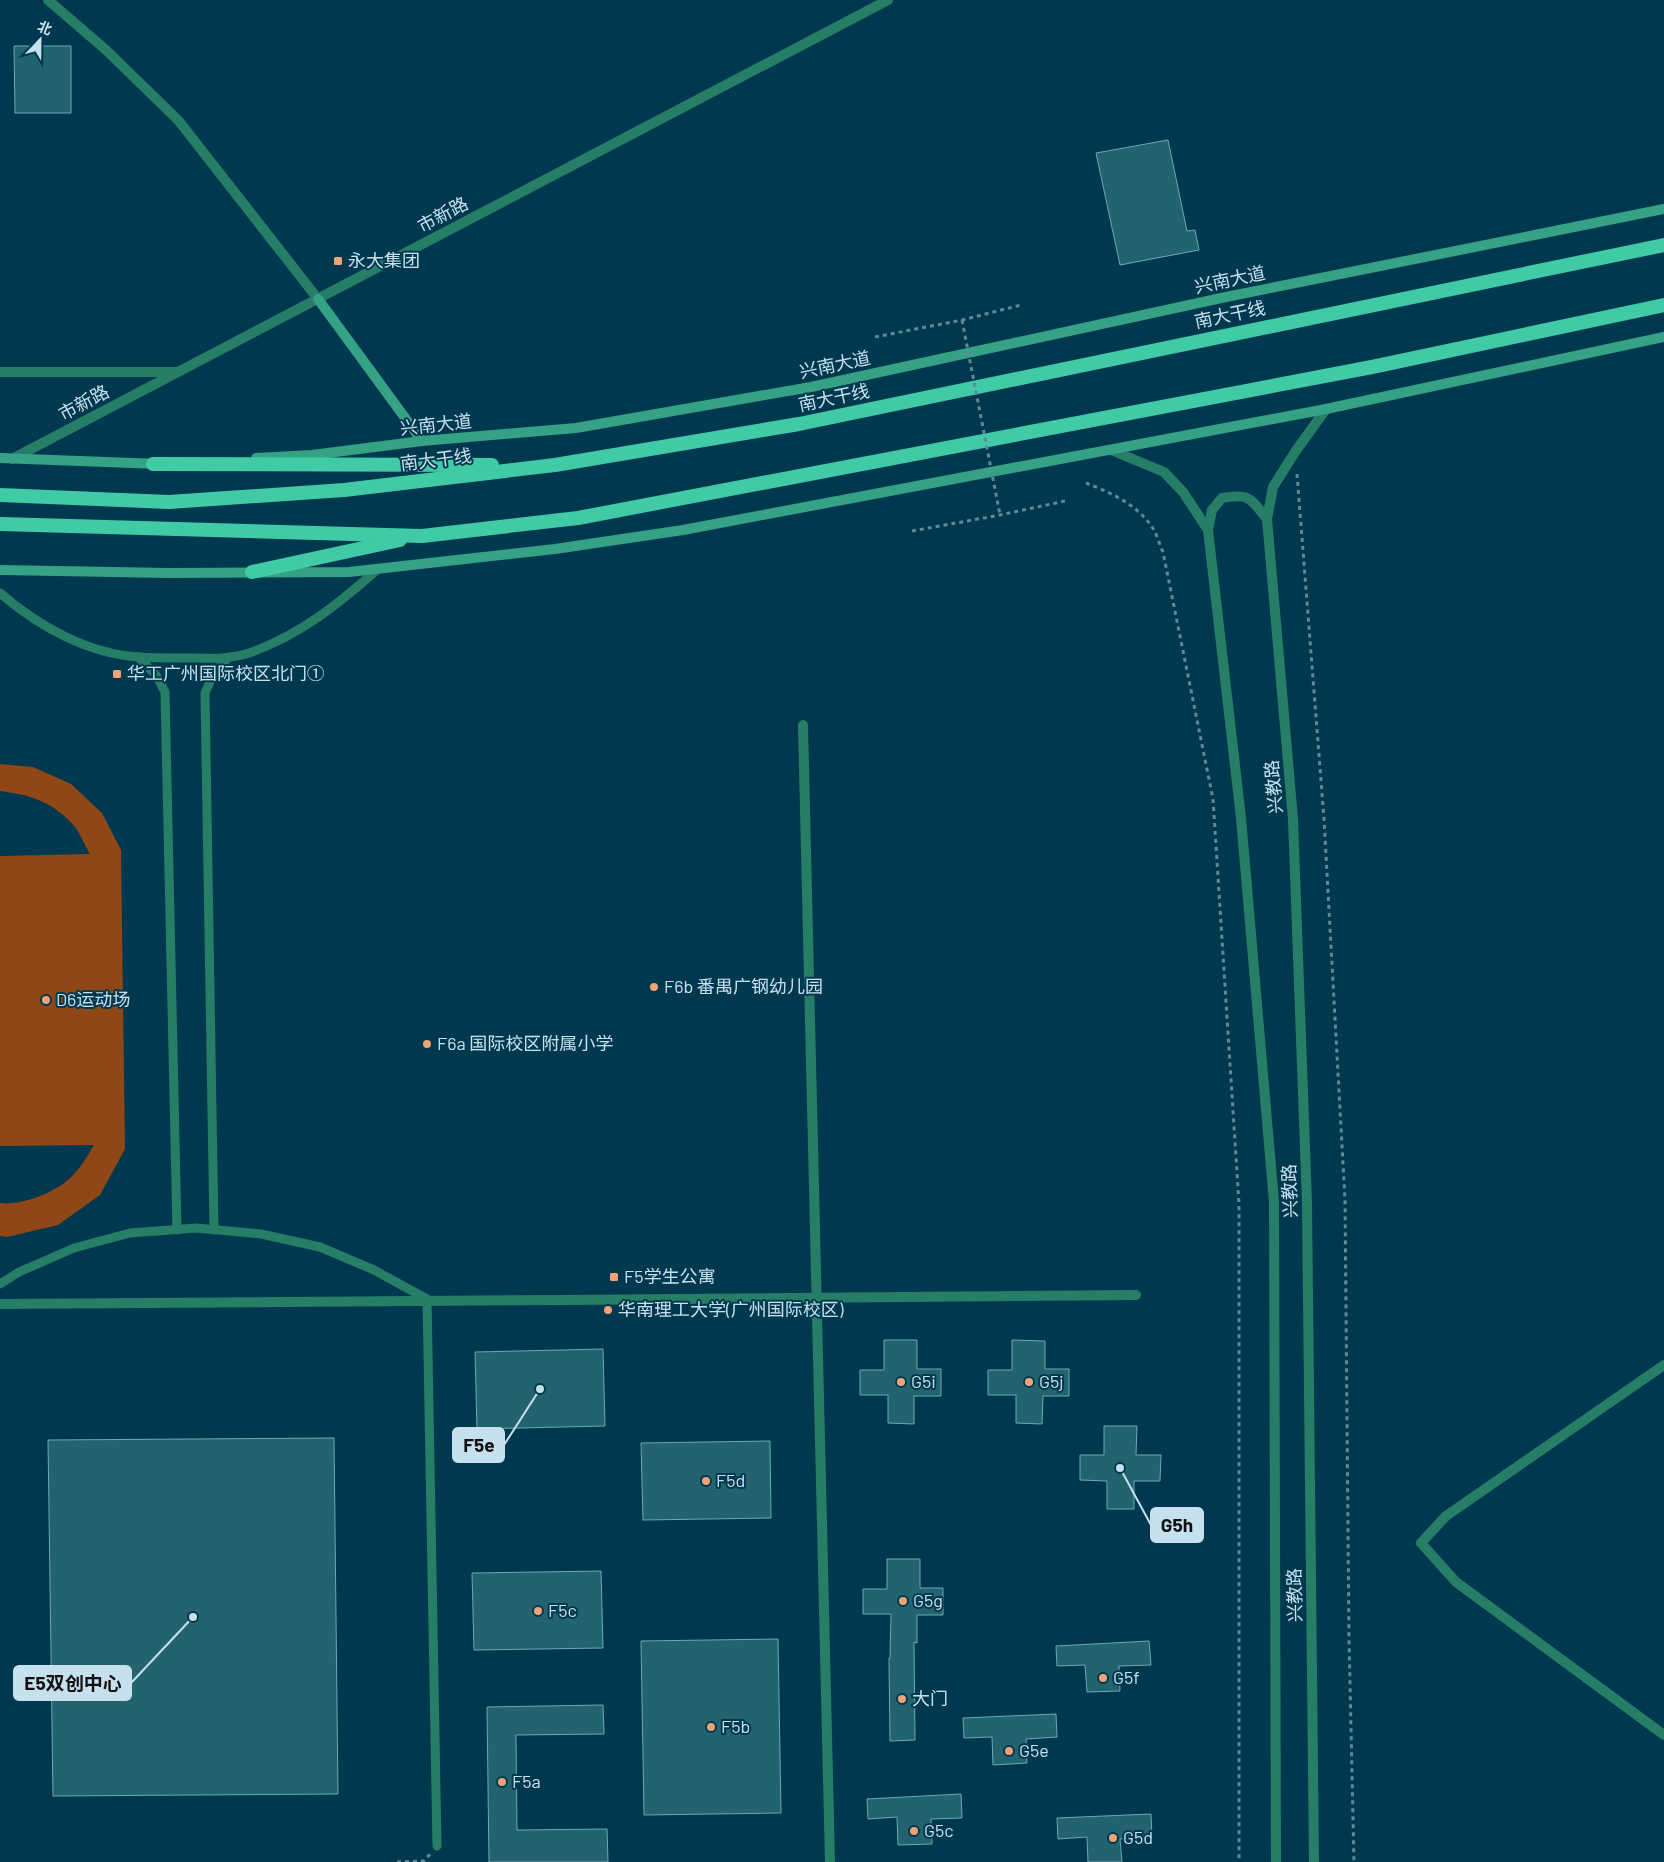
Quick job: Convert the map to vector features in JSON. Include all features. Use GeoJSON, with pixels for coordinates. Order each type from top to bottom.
{"type":"FeatureCollection","features":[{"type":"Feature","properties":{"kind":"highway","name":"南大干线"},"geometry":{"type":"LineString","coordinates":[[0,495],[169,502],[344,490],[555,465],[799,424],[1664,245]]}},
{"type":"Feature","properties":{"kind":"highway"},"geometry":{"type":"LineString","coordinates":[[252,572],[422,536],[578,518],[1372,367],[1664,305]]}},
{"type":"Feature","properties":{"kind":"highway"},"geometry":{"type":"LineString","coordinates":[[153,464],[555,465]]}},
{"type":"Feature","properties":{"kind":"highway"},"geometry":{"type":"LineString","coordinates":[[0,524],[422,536]]}},
{"type":"Feature","properties":{"kind":"main road","name":"兴南大道"},"geometry":{"type":"LineString","coordinates":[[0,458],[153,464],[312,455],[422,442],[576,428],[811,387],[1226,297],[1664,209]]}},
{"type":"Feature","properties":{"kind":"main road"},"geometry":{"type":"LineString","coordinates":[[318,299],[422,442]]}},
{"type":"Feature","properties":{"kind":"main road"},"geometry":{"type":"LineString","coordinates":[[0,570],[326,573],[555,549],[683,530],[1326,409],[1664,337]]}},
{"type":"Feature","properties":{"kind":"street"},"geometry":{"type":"LineString","coordinates":[[48,0],[106,50],[178,120],[318,299]]}},
{"type":"Feature","properties":{"kind":"street","name":"市新路"},"geometry":{"type":"LineString","coordinates":[[12,459],[888,0]]}},
{"type":"Feature","properties":{"kind":"street"},"geometry":{"type":"LineString","coordinates":[[0,372],[177,372]]}},
{"type":"Feature","properties":{"kind":"street","name":"兴教路"},"geometry":{"type":"LineString","coordinates":[[1314,1862],[1306,1174],[1293,819],[1267,520],[1274,487],[1295,452],[1326,409]]}},
{"type":"Feature","properties":{"kind":"street"},"geometry":{"type":"LineString","coordinates":[[1111,450],[1164,472],[1183,492],[1208,530]]}},
{"type":"Feature","properties":{"kind":"street"},"geometry":{"type":"LineString","coordinates":[[1208,530],[1212,510],[1222,498],[1240,495],[1253,502],[1267,520]]}},
{"type":"Feature","properties":{"kind":"street","name":"兴教路"},"geometry":{"type":"LineString","coordinates":[[1208,530],[1240,818],[1274,1202],[1276,1862]]}},
{"type":"Feature","properties":{"kind":"street"},"geometry":{"type":"LineString","coordinates":[[803,725],[830,1862]]}},
{"type":"Feature","properties":{"kind":"street"},"geometry":{"type":"LineString","coordinates":[[0,1304],[1136,1295]]}},
{"type":"Feature","properties":{"kind":"street"},"geometry":{"type":"LineString","coordinates":[[1664,1364],[1446,1516],[1421,1543],[1456,1582],[1664,1735]]}},
{"type":"Feature","properties":{"kind":"lane"},"geometry":{"type":"LineString","coordinates":[[0,593],[62,636],[101,650],[138,657],[228,658],[252,652],[296,632],[339,604],[378,569]]}},
{"type":"Feature","properties":{"kind":"lane"},"geometry":{"type":"LineString","coordinates":[[138,657],[156,675],[165,692],[177,1230]]}},
{"type":"Feature","properties":{"kind":"lane"},"geometry":{"type":"LineString","coordinates":[[214,1230],[205,692],[214,673],[228,658]]}},
{"type":"Feature","properties":{"kind":"lane"},"geometry":{"type":"LineString","coordinates":[[0,1284],[19,1272],[74,1248],[130,1233],[196,1228],[261,1234],[320,1247],[374,1270],[426,1300],[437,1846]]}},
{"type":"Feature","properties":{"kind":"path"},"geometry":{"type":"LineString","coordinates":[[874,337],[962,320],[1021,305]]}},
{"type":"Feature","properties":{"kind":"path"},"geometry":{"type":"LineString","coordinates":[[962,320],[1000,515]]}},
{"type":"Feature","properties":{"kind":"path"},"geometry":{"type":"LineString","coordinates":[[1295,452],[1324,819],[1345,1200],[1349,1639],[1354,1862]]}},
{"type":"Feature","properties":{"kind":"path"},"geometry":{"type":"LineString","coordinates":[[1086,483],[1112,493],[1131,506],[1152,526],[1163,552],[1213,799],[1239,1204],[1239,1862]]}},
{"type":"Feature","properties":{"kind":"path"},"geometry":{"type":"LineString","coordinates":[[912,531],[1065,501]]}},
{"type":"Feature","properties":{"kind":"path"},"geometry":{"type":"LineString","coordinates":[[397,1862],[424,1861],[437,1846]]}},
{"type":"Feature","properties":{"kind":"shaded area","name":"D6运动场"},"geometry":{"type":"Polygon","coordinates":[[[0,764],[33,767],[71,784],[102,813],[121,850],[125,1149],[100,1195],[58,1225],[7,1237],[0,1236],[0,1203],[29,1200],[60,1186],[77,1171],[94,1145],[0,1146],[0,856],[90,854],[75,827],[59,811],[41,801],[0,791],[0,764]]]}},
{"type":"Feature","properties":{"kind":"building"},"geometry":{"type":"Polygon","coordinates":[[[14,46],[71,46],[71,113],[15,113],[14,46]]]}},
{"type":"Feature","properties":{"kind":"building"},"geometry":{"type":"Polygon","coordinates":[[[1168,140],[1187,231],[1195,230],[1199,250],[1120,265],[1096,153],[1168,140]]]}},
{"type":"Feature","properties":{"kind":"building","name":"G5i"},"geometry":{"type":"Polygon","coordinates":[[[884,1340],[917,1340],[917,1369],[941,1369],[941,1396],[914,1396],[914,1424],[888,1423],[888,1395],[860,1395],[860,1370],[884,1370],[884,1340]]]}},
{"type":"Feature","properties":{"kind":"building","name":"G5j"},"geometry":{"type":"Polygon","coordinates":[[[1012,1340],[1045,1341],[1045,1369],[1069,1369],[1069,1396],[1043,1396],[1042,1424],[1016,1423],[1016,1395],[988,1395],[988,1370],[1012,1370],[1012,1340]]]}},
{"type":"Feature","properties":{"kind":"building"},"geometry":{"type":"Polygon","coordinates":[[[603,1349],[605,1426],[477,1429],[475,1352],[603,1349]]]}},
{"type":"Feature","properties":{"kind":"building"},"geometry":{"type":"Polygon","coordinates":[[[1104,1426],[1137,1426],[1136,1455],[1161,1455],[1160,1481],[1134,1481],[1134,1509],[1107,1509],[1107,1481],[1080,1480],[1080,1455],[1104,1455],[1104,1426]]]}},
{"type":"Feature","properties":{"kind":"building"},"geometry":{"type":"Polygon","coordinates":[[[334,1438],[338,1794],[53,1796],[48,1440],[334,1438]]]}},
{"type":"Feature","properties":{"kind":"building","name":"F5d"},"geometry":{"type":"Polygon","coordinates":[[[770,1441],[771,1518],[643,1520],[641,1443],[770,1441]]]}},
{"type":"Feature","properties":{"kind":"building","name":"G5g"},"geometry":{"type":"Polygon","coordinates":[[[887,1559],[920,1559],[920,1588],[943,1588],[943,1615],[917,1615],[917,1643],[914,1642],[915,1740],[890,1741],[889,1658],[891,1614],[863,1614],[863,1589],[887,1589],[887,1559]]]}},
{"type":"Feature","properties":{"kind":"building","name":"F5c"},"geometry":{"type":"Polygon","coordinates":[[[601,1571],[603,1648],[474,1650],[472,1573],[601,1571]]]}},
{"type":"Feature","properties":{"kind":"building","name":"F5b"},"geometry":{"type":"Polygon","coordinates":[[[778,1639],[781,1813],[644,1815],[641,1641],[778,1639]]]}},
{"type":"Feature","properties":{"kind":"building","name":"G5f"},"geometry":{"type":"Polygon","coordinates":[[[1149,1641],[1151,1665],[1119,1666],[1120,1691],[1087,1692],[1085,1665],[1057,1666],[1056,1646],[1149,1641]]]}},
{"type":"Feature","properties":{"kind":"building","name":"F5a"},"geometry":{"type":"Polygon","coordinates":[[[603,1705],[604,1734],[516,1735],[517,1830],[607,1829],[608,1862],[489,1862],[487,1707],[603,1705]]]}},
{"type":"Feature","properties":{"kind":"building","name":"G5e"},"geometry":{"type":"Polygon","coordinates":[[[1056,1714],[1057,1737],[1026,1739],[1027,1763],[993,1765],[992,1737],[964,1738],[963,1718],[1056,1714]]]}},
{"type":"Feature","properties":{"kind":"building","name":"G5c"},"geometry":{"type":"Polygon","coordinates":[[[961,1794],[962,1818],[931,1819],[932,1844],[898,1845],[897,1817],[868,1819],[867,1799],[961,1794]]]}},
{"type":"Feature","properties":{"kind":"building","name":"G5d"},"geometry":{"type":"Polygon","coordinates":[[[1151,1814],[1152,1837],[1120,1839],[1122,1862],[1088,1862],[1087,1837],[1058,1839],[1057,1818],[1151,1814]]]}},
{"type":"Feature","properties":{"kind":"place","name":"永大集团"},"geometry":{"type":"Point","coordinates":[338,261]}},
{"type":"Feature","properties":{"kind":"place","name":"华工广州国际校区北门①"},"geometry":{"type":"Point","coordinates":[117,674]}},
{"type":"Feature","properties":{"kind":"place","name":"F6b 番禺广钢幼儿园"},"geometry":{"type":"Point","coordinates":[654,987]}},
{"type":"Feature","properties":{"kind":"place","name":"D6运动场"},"geometry":{"type":"Point","coordinates":[46,1000]}},
{"type":"Feature","properties":{"kind":"place","name":"F6a 国际校区附属小学"},"geometry":{"type":"Point","coordinates":[427,1044]}},
{"type":"Feature","properties":{"kind":"place","name":"F5学生公寓"},"geometry":{"type":"Point","coordinates":[614,1277]}},
{"type":"Feature","properties":{"kind":"place","name":"华南理工大学(广州国际校区)"},"geometry":{"type":"Point","coordinates":[608,1310]}},
{"type":"Feature","properties":{"kind":"place","name":"G5i"},"geometry":{"type":"Point","coordinates":[901,1382]}},
{"type":"Feature","properties":{"kind":"place","name":"G5j"},"geometry":{"type":"Point","coordinates":[1029,1382]}},
{"type":"Feature","properties":{"kind":"place","name":"F5e"},"geometry":{"type":"Point","coordinates":[540,1389]}},
{"type":"Feature","properties":{"kind":"place","name":"G5h"},"geometry":{"type":"Point","coordinates":[1120,1468]}},
{"type":"Feature","properties":{"kind":"place","name":"F5d"},"geometry":{"type":"Point","coordinates":[706,1481]}},
{"type":"Feature","properties":{"kind":"place","name":"G5g"},"geometry":{"type":"Point","coordinates":[903,1601]}},
{"type":"Feature","properties":{"kind":"place","name":"F5c"},"geometry":{"type":"Point","coordinates":[538,1611]}},
{"type":"Feature","properties":{"kind":"place","name":"E5双创中心"},"geometry":{"type":"Point","coordinates":[193,1617]}},
{"type":"Feature","properties":{"kind":"place","name":"G5f"},"geometry":{"type":"Point","coordinates":[1103,1678]}},
{"type":"Feature","properties":{"kind":"place","name":"大门"},"geometry":{"type":"Point","coordinates":[902,1699]}},
{"type":"Feature","properties":{"kind":"place","name":"F5b"},"geometry":{"type":"Point","coordinates":[711,1727]}},
{"type":"Feature","properties":{"kind":"place","name":"G5e"},"geometry":{"type":"Point","coordinates":[1009,1751]}},
{"type":"Feature","properties":{"kind":"place","name":"F5a"},"geometry":{"type":"Point","coordinates":[502,1782]}},
{"type":"Feature","properties":{"kind":"place","name":"G5c"},"geometry":{"type":"Point","coordinates":[914,1831]}},
{"type":"Feature","properties":{"kind":"place","name":"G5d"},"geometry":{"type":"Point","coordinates":[1113,1838]}}]}
